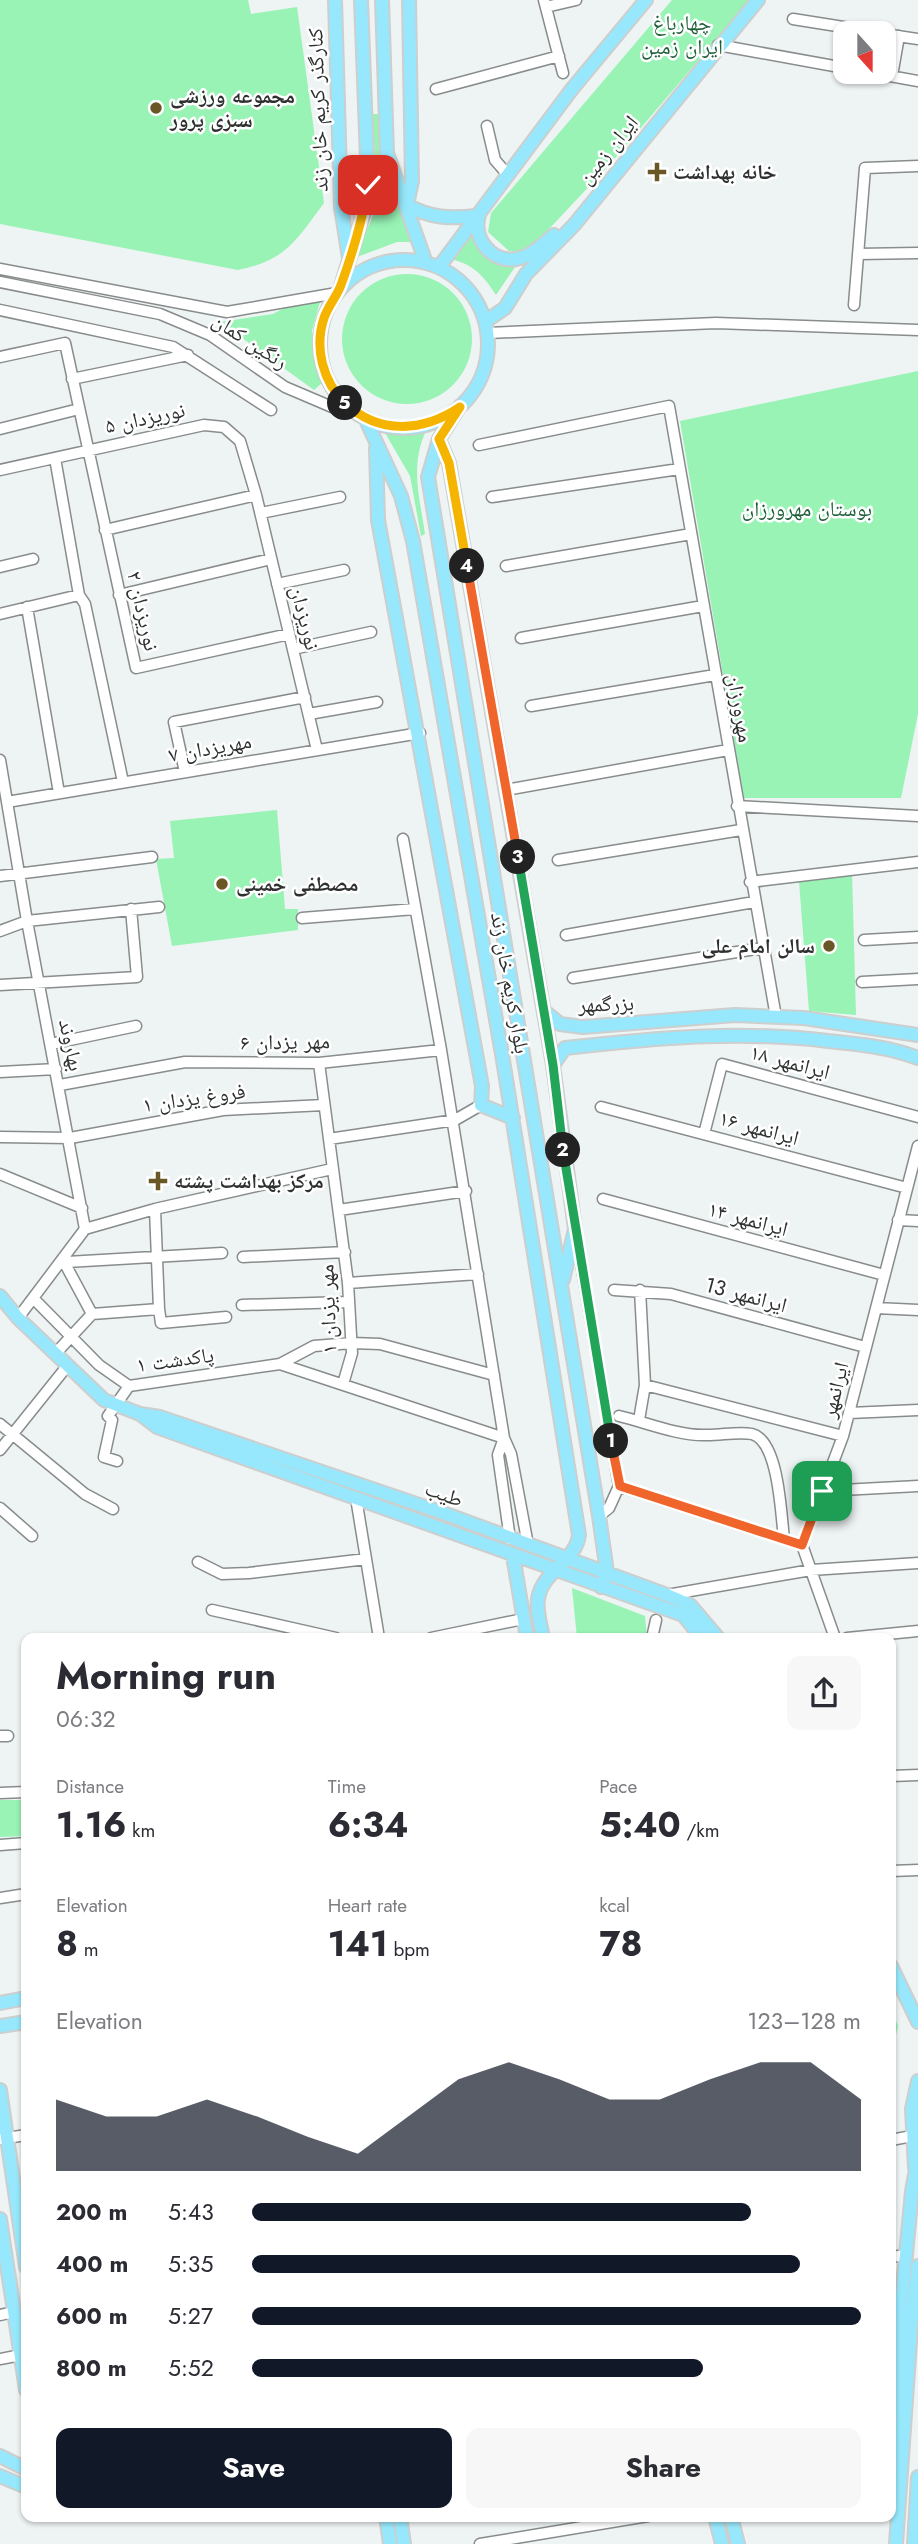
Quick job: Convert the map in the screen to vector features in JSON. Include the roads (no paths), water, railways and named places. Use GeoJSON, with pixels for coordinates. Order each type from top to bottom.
{"type":"FeatureCollection","features":[{"type":"Feature","properties":{"kind":"main road","name":"کنارگذر کریم خان زند"},"geometry":{"type":"LineString","coordinates":[[335,0],[341,207],[349,260]]}},
{"type":"Feature","properties":{"kind":"main road"},"geometry":{"type":"LineString","coordinates":[[339,291],[357,274],[376,264],[398,260],[432,265],[471,292],[487,327],[484,369],[477,386],[460,407],[434,421],[405,428],[384,425],[360,415],[330,383],[320,351],[324,318],[339,291],[364,212],[368,185],[361,0]]}},
{"type":"Feature","properties":{"kind":"main road"},"geometry":{"type":"LineString","coordinates":[[382,0],[387,153],[432,265]]}},
{"type":"Feature","properties":{"kind":"main road"},"geometry":{"type":"LineString","coordinates":[[407,205],[412,181],[409,0]]}},
{"type":"Feature","properties":{"kind":"main road"},"geometry":{"type":"LineString","coordinates":[[432,265],[478,214],[572,89],[646,0]]}},
{"type":"Feature","properties":{"kind":"main road","name":"ایران زمین"},"geometry":{"type":"LineString","coordinates":[[487,327],[505,308],[526,274],[573,225],[718,45],[758,0]]}},
{"type":"Feature","properties":{"kind":"main road"},"geometry":{"type":"LineString","coordinates":[[478,214],[478,231],[488,251],[500,258],[516,259],[537,250],[592,199]]}},
{"type":"Feature","properties":{"kind":"main road"},"geometry":{"type":"LineString","coordinates":[[407,205],[424,214],[440,218],[478,214]]}},
{"type":"Feature","properties":{"kind":"main road","name":"بلوار کریم خان زند"},"geometry":{"type":"LineString","coordinates":[[460,407],[439,439],[428,477],[607,1572]]}},
{"type":"Feature","properties":{"kind":"main road","name":"بلوار کریم خان زند"},"geometry":{"type":"LineString","coordinates":[[360,415],[401,496],[413,541],[513,1118],[579,1531]]}},
{"type":"Feature","properties":{"kind":"main road"},"geometry":{"type":"LineString","coordinates":[[439,439],[449,463],[553,1065],[575,1229],[561,1287]]}},
{"type":"Feature","properties":{"kind":"main road"},"geometry":{"type":"LineString","coordinates":[[376,444],[378,520],[420,733],[482,1086],[481,1105],[513,1118]]}},
{"type":"Feature","properties":{"kind":"main road","name":"بزرگمهر"},"geometry":{"type":"LineString","coordinates":[[544,1011],[560,1024],[583,1027],[736,1015],[775,1017],[918,1035]]}},
{"type":"Feature","properties":{"kind":"main road"},"geometry":{"type":"LineString","coordinates":[[671,1020],[673,1036]]}},
{"type":"Feature","properties":{"kind":"main road","name":"بزرگمهر"},"geometry":{"type":"LineString","coordinates":[[553,1065],[565,1048],[673,1036],[776,1034],[880,1047],[918,1058]]}},
{"type":"Feature","properties":{"kind":"main road","name":"طیب"},"geometry":{"type":"LineString","coordinates":[[0,1296],[55,1354],[104,1400],[114,1405],[140,1414],[160,1417],[607,1572],[690,1605],[714,1633]]}},
{"type":"Feature","properties":{"kind":"main road","name":"طیب"},"geometry":{"type":"LineString","coordinates":[[140,1414],[156,1427],[683,1615],[698,1633]]}},
{"type":"Feature","properties":{"kind":"main road"},"geometry":{"type":"LineString","coordinates":[[356,1499],[360,1485]]}},
{"type":"Feature","properties":{"kind":"main road"},"geometry":{"type":"LineString","coordinates":[[579,1531],[586,1536],[600,1523]]}},
{"type":"Feature","properties":{"kind":"main road"},"geometry":{"type":"LineString","coordinates":[[542,1633],[537,1600],[553,1570],[578,1546],[579,1531]]}},
{"type":"Feature","properties":{"kind":"main road"},"geometry":{"type":"LineString","coordinates":[[513,1556],[526,1633]]}},
{"type":"Feature","properties":{"kind":"main road"},"geometry":{"type":"LineString","coordinates":[[601,1587],[607,1572]]}},
{"type":"Feature","properties":{"kind":"main road"},"geometry":{"type":"LineString","coordinates":[[896,1973],[913,1997],[918,2022]]}},
{"type":"Feature","properties":{"kind":"main road"},"geometry":{"type":"LineString","coordinates":[[0,2003],[21,1999]]}},
{"type":"Feature","properties":{"kind":"main road"},"geometry":{"type":"LineString","coordinates":[[0,2026],[21,2023]]}},
{"type":"Feature","properties":{"kind":"main road"},"geometry":{"type":"LineString","coordinates":[[896,2333],[916,2164],[912,2136],[918,2081]]}},
{"type":"Feature","properties":{"kind":"main road"},"geometry":{"type":"LineString","coordinates":[[0,2090],[4,2138],[21,2224]]}},
{"type":"Feature","properties":{"kind":"main road"},"geometry":{"type":"LineString","coordinates":[[0,2219],[21,2341]]}},
{"type":"Feature","properties":{"kind":"main road"},"geometry":{"type":"LineString","coordinates":[[896,2544],[911,2327],[918,2266]]}},
{"type":"Feature","properties":{"kind":"main road"},"geometry":{"type":"LineString","coordinates":[[0,2456],[21,2466]]}},
{"type":"Feature","properties":{"kind":"main road"},"geometry":{"type":"LineString","coordinates":[[0,2476],[21,2485]]}},
{"type":"Feature","properties":{"kind":"main road"},"geometry":{"type":"LineString","coordinates":[[914,2544],[918,2477]]}},
{"type":"Feature","properties":{"kind":"main road"},"geometry":{"type":"LineString","coordinates":[[387,2522],[390,2544]]}},
{"type":"Feature","properties":{"kind":"main road"},"geometry":{"type":"LineString","coordinates":[[401,2522],[404,2544]]}},
{"type":"Feature","properties":{"kind":"main road"},"geometry":{"type":"LineString","coordinates":[[716,2522],[722,2544]]}},
{"type":"Feature","properties":{"kind":"main road"},"geometry":{"type":"LineString","coordinates":[[732,2522],[738,2544]]}},
{"type":"Feature","properties":{"kind":"main road"},"geometry":{"type":"LineString","coordinates":[[890,2522],[890,2544]]}},
{"type":"Feature","properties":{"kind":"street"},"geometry":{"type":"LineString","coordinates":[[563,73],[545,4],[576,0]]}},
{"type":"Feature","properties":{"kind":"street"},"geometry":{"type":"LineString","coordinates":[[793,19],[833,26]]}},
{"type":"Feature","properties":{"kind":"street"},"geometry":{"type":"LineString","coordinates":[[896,36],[918,39]]}},
{"type":"Feature","properties":{"kind":"street"},"geometry":{"type":"LineString","coordinates":[[896,53],[899,36]]}},
{"type":"Feature","properties":{"kind":"street"},"geometry":{"type":"LineString","coordinates":[[718,45],[833,66]]}},
{"type":"Feature","properties":{"kind":"street"},"geometry":{"type":"LineString","coordinates":[[436,89],[559,56]]}},
{"type":"Feature","properties":{"kind":"street"},"geometry":{"type":"LineString","coordinates":[[896,77],[918,81]]}},
{"type":"Feature","properties":{"kind":"street"},"geometry":{"type":"LineString","coordinates":[[487,126],[495,160],[508,175]]}},
{"type":"Feature","properties":{"kind":"street"},"geometry":{"type":"LineString","coordinates":[[854,304],[865,168],[918,166]]}},
{"type":"Feature","properties":{"kind":"street"},"geometry":{"type":"LineString","coordinates":[[858,254],[918,253]]}},
{"type":"Feature","properties":{"kind":"street","name":"رنگین کمان"},"geometry":{"type":"LineString","coordinates":[[0,269],[226,312],[339,291]]}},
{"type":"Feature","properties":{"kind":"street","name":"رنگین کمان"},"geometry":{"type":"LineString","coordinates":[[0,282],[160,314],[210,335],[285,387],[332,407],[360,415]]}},
{"type":"Feature","properties":{"kind":"street"},"geometry":{"type":"LineString","coordinates":[[0,310],[173,346],[271,410]]}},
{"type":"Feature","properties":{"kind":"street"},"geometry":{"type":"LineString","coordinates":[[487,327],[716,323],[918,330]]}},
{"type":"Feature","properties":{"kind":"street","name":"نوریزدان ۲"},"geometry":{"type":"LineString","coordinates":[[0,357],[65,343],[136,668],[289,634]]}},
{"type":"Feature","properties":{"kind":"street"},"geometry":{"type":"LineString","coordinates":[[72,379],[189,355]]}},
{"type":"Feature","properties":{"kind":"street","name":"مهرورزان"},"geometry":{"type":"LineString","coordinates":[[478,445],[670,405],[727,750],[775,1017]]}},
{"type":"Feature","properties":{"kind":"street"},"geometry":{"type":"LineString","coordinates":[[0,429],[79,409]]}},
{"type":"Feature","properties":{"kind":"street","name":"نوریزدان ۵"},"geometry":{"type":"LineString","coordinates":[[0,470],[204,425],[224,427],[240,441],[256,495]]}},
{"type":"Feature","properties":{"kind":"street"},"geometry":{"type":"LineString","coordinates":[[55,458],[79,595],[85,604],[123,782]]}},
{"type":"Feature","properties":{"kind":"street"},"geometry":{"type":"LineString","coordinates":[[492,497],[679,469]]}},
{"type":"Feature","properties":{"kind":"street"},"geometry":{"type":"LineString","coordinates":[[105,530],[256,495]]}},
{"type":"Feature","properties":{"kind":"street","name":"نوریزدان"},"geometry":{"type":"LineString","coordinates":[[256,495],[317,750]]}},
{"type":"Feature","properties":{"kind":"street"},"geometry":{"type":"LineString","coordinates":[[261,513],[340,497]]}},
{"type":"Feature","properties":{"kind":"street"},"geometry":{"type":"LineString","coordinates":[[506,566],[691,534]]}},
{"type":"Feature","properties":{"kind":"street"},"geometry":{"type":"LineString","coordinates":[[0,567],[33,559]]}},
{"type":"Feature","properties":{"kind":"street"},"geometry":{"type":"LineString","coordinates":[[120,595],[271,559]]}},
{"type":"Feature","properties":{"kind":"street"},"geometry":{"type":"LineString","coordinates":[[277,584],[344,570]]}},
{"type":"Feature","properties":{"kind":"street"},"geometry":{"type":"LineString","coordinates":[[0,614],[79,595]]}},
{"type":"Feature","properties":{"kind":"street"},"geometry":{"type":"LineString","coordinates":[[521,638],[703,606]]}},
{"type":"Feature","properties":{"kind":"street"},"geometry":{"type":"LineString","coordinates":[[27,607],[59,793]]}},
{"type":"Feature","properties":{"kind":"street"},"geometry":{"type":"LineString","coordinates":[[293,649],[371,632]]}},
{"type":"Feature","properties":{"kind":"street"},"geometry":{"type":"LineString","coordinates":[[531,706],[715,675]]}},
{"type":"Feature","properties":{"kind":"street"},"geometry":{"type":"LineString","coordinates":[[185,772],[174,722],[305,697]]}},
{"type":"Feature","properties":{"kind":"street"},"geometry":{"type":"LineString","coordinates":[[309,714],[377,702]]}},
{"type":"Feature","properties":{"kind":"street","name":"مهریزدان ۷"},"geometry":{"type":"LineString","coordinates":[[7,802],[420,733]]}},
{"type":"Feature","properties":{"kind":"street"},"geometry":{"type":"LineString","coordinates":[[506,790],[727,750]]}},
{"type":"Feature","properties":{"kind":"street","name":"بهاروند"},"geometry":{"type":"LineString","coordinates":[[0,760],[18,873],[85,1228]]}},
{"type":"Feature","properties":{"kind":"street"},"geometry":{"type":"LineString","coordinates":[[737,806],[918,816]]}},
{"type":"Feature","properties":{"kind":"street"},"geometry":{"type":"LineString","coordinates":[[558,860],[741,830]]}},
{"type":"Feature","properties":{"kind":"street"},"geometry":{"type":"LineString","coordinates":[[0,835],[12,832]]}},
{"type":"Feature","properties":{"kind":"street"},"geometry":{"type":"LineString","coordinates":[[403,839],[455,1120],[504,1438],[511,1454],[528,1545]]}},
{"type":"Feature","properties":{"kind":"street"},"geometry":{"type":"LineString","coordinates":[[0,876],[152,857]]}},
{"type":"Feature","properties":{"kind":"street"},"geometry":{"type":"LineString","coordinates":[[750,882],[918,862]]}},
{"type":"Feature","properties":{"kind":"street"},"geometry":{"type":"LineString","coordinates":[[566,934],[754,902]]}},
{"type":"Feature","properties":{"kind":"street"},"geometry":{"type":"LineString","coordinates":[[0,931],[27,921],[159,907]]}},
{"type":"Feature","properties":{"kind":"street"},"geometry":{"type":"LineString","coordinates":[[0,985],[137,977],[131,909]]}},
{"type":"Feature","properties":{"kind":"street"},"geometry":{"type":"LineString","coordinates":[[302,918],[415,909]]}},
{"type":"Feature","properties":{"kind":"street"},"geometry":{"type":"LineString","coordinates":[[864,940],[918,937]]}},
{"type":"Feature","properties":{"kind":"street"},"geometry":{"type":"LineString","coordinates":[[573,978],[762,947]]}},
{"type":"Feature","properties":{"kind":"street"},"geometry":{"type":"LineString","coordinates":[[862,982],[918,979]]}},
{"type":"Feature","properties":{"kind":"street"},"geometry":{"type":"LineString","coordinates":[[51,1044],[136,1026]]}},
{"type":"Feature","properties":{"kind":"street","name":"مهر یزدان ۶"},"geometry":{"type":"LineString","coordinates":[[60,1085],[185,1062],[319,1063],[441,1050]]}},
{"type":"Feature","properties":{"kind":"street","name":"مهر یزدان ۱"},"geometry":{"type":"LineString","coordinates":[[319,1063],[348,1283],[352,1353],[343,1384],[504,1438]]}},
{"type":"Feature","properties":{"kind":"street","name":"ایرانمهر ۱۸"},"geometry":{"type":"LineString","coordinates":[[704,1134],[722,1064],[918,1117]]}},
{"type":"Feature","properties":{"kind":"street"},"geometry":{"type":"LineString","coordinates":[[0,1072],[56,1069]]}},
{"type":"Feature","properties":{"kind":"street","name":"فروغ یزدان ۱"},"geometry":{"type":"LineString","coordinates":[[0,1137],[70,1138],[222,1110],[324,1105]]}},
{"type":"Feature","properties":{"kind":"street"},"geometry":{"type":"LineString","coordinates":[[329,1139],[455,1120],[481,1105]]}},
{"type":"Feature","properties":{"kind":"street","name":"ایرانمهر ۱۶"},"geometry":{"type":"LineString","coordinates":[[601,1107],[907,1188]]}},
{"type":"Feature","properties":{"kind":"street","name":"ایرانمهر"},"geometry":{"type":"LineString","coordinates":[[802,1545],[843,1436],[918,1147]]}},
{"type":"Feature","properties":{"kind":"street"},"geometry":{"type":"LineString","coordinates":[[18,1318],[64,1260],[85,1228],[155,1209],[332,1169]]}},
{"type":"Feature","properties":{"kind":"street"},"geometry":{"type":"LineString","coordinates":[[0,1174],[82,1208]]}},
{"type":"Feature","properties":{"kind":"street"},"geometry":{"type":"LineString","coordinates":[[339,1210],[466,1191]]}},
{"type":"Feature","properties":{"kind":"street","name":"ایرانمهر ۱۴"},"geometry":{"type":"LineString","coordinates":[[603,1199],[884,1275]]}},
{"type":"Feature","properties":{"kind":"street"},"geometry":{"type":"LineString","coordinates":[[155,1209],[161,1323],[226,1317]]}},
{"type":"Feature","properties":{"kind":"street"},"geometry":{"type":"LineString","coordinates":[[898,1220],[918,1222]]}},
{"type":"Feature","properties":{"kind":"street"},"geometry":{"type":"LineString","coordinates":[[575,1229],[620,1486],[600,1523]]}},
{"type":"Feature","properties":{"kind":"street"},"geometry":{"type":"LineString","coordinates":[[243,1257],[345,1252]]}},
{"type":"Feature","properties":{"kind":"street"},"geometry":{"type":"LineString","coordinates":[[64,1260],[222,1253]]}},
{"type":"Feature","properties":{"kind":"street"},"geometry":{"type":"LineString","coordinates":[[64,1260],[92,1314]]}},
{"type":"Feature","properties":{"kind":"street"},"geometry":{"type":"LineString","coordinates":[[348,1283],[478,1274]]}},
{"type":"Feature","properties":{"kind":"street","name":"ایرانمهر 13"},"geometry":{"type":"LineString","coordinates":[[614,1290],[671,1294],[865,1348]]}},
{"type":"Feature","properties":{"kind":"street"},"geometry":{"type":"LineString","coordinates":[[639,1420],[645,1385],[640,1290]]}},
{"type":"Feature","properties":{"kind":"street","name":"پاکدشت ۱"},"geometry":{"type":"LineString","coordinates":[[33,1298],[99,1365],[129,1386],[280,1364],[314,1346],[352,1343],[380,1344],[494,1375]]}},
{"type":"Feature","properties":{"kind":"street"},"geometry":{"type":"LineString","coordinates":[[242,1306],[347,1302]]}},
{"type":"Feature","properties":{"kind":"street"},"geometry":{"type":"LineString","coordinates":[[876,1308],[918,1310]]}},
{"type":"Feature","properties":{"kind":"street"},"geometry":{"type":"LineString","coordinates":[[55,1354],[92,1314],[159,1309]]}},
{"type":"Feature","properties":{"kind":"street"},"geometry":{"type":"LineString","coordinates":[[280,1364],[343,1384]]}},
{"type":"Feature","properties":{"kind":"street"},"geometry":{"type":"LineString","coordinates":[[0,1450],[68,1365]]}},
{"type":"Feature","properties":{"kind":"street"},"geometry":{"type":"LineString","coordinates":[[645,1385],[843,1436]]}},
{"type":"Feature","properties":{"kind":"street"},"geometry":{"type":"LineString","coordinates":[[117,1461],[104,1457],[112,1420],[108,1416],[129,1386]]}},
{"type":"Feature","properties":{"kind":"street"},"geometry":{"type":"LineString","coordinates":[[849,1413],[918,1410]]}},
{"type":"Feature","properties":{"kind":"street"},"geometry":{"type":"LineString","coordinates":[[619,1416],[700,1436],[752,1434],[763,1440],[769,1449],[775,1473],[784,1539]]}},
{"type":"Feature","properties":{"kind":"street"},"geometry":{"type":"LineString","coordinates":[[0,1424],[85,1494],[113,1509]]}},
{"type":"Feature","properties":{"kind":"street"},"geometry":{"type":"LineString","coordinates":[[504,1438],[498,1455],[509,1539]]}},
{"type":"Feature","properties":{"kind":"street"},"geometry":{"type":"LineString","coordinates":[[620,1486],[802,1545],[833,1633]]}},
{"type":"Feature","properties":{"kind":"street"},"geometry":{"type":"LineString","coordinates":[[822,1491],[918,1486]]}},
{"type":"Feature","properties":{"kind":"street"},"geometry":{"type":"LineString","coordinates":[[356,1499],[378,1633]]}},
{"type":"Feature","properties":{"kind":"street"},"geometry":{"type":"LineString","coordinates":[[0,1508],[32,1536]]}},
{"type":"Feature","properties":{"kind":"street"},"geometry":{"type":"LineString","coordinates":[[507,1524],[512,1528],[523,1523]]}},
{"type":"Feature","properties":{"kind":"street"},"geometry":{"type":"LineString","coordinates":[[198,1562],[222,1574],[366,1559]]}},
{"type":"Feature","properties":{"kind":"street"},"geometry":{"type":"LineString","coordinates":[[667,1595],[811,1570],[918,1563]]}},
{"type":"Feature","properties":{"kind":"street"},"geometry":{"type":"LineString","coordinates":[[212,1610],[314,1633]]}},
{"type":"Feature","properties":{"kind":"street"},"geometry":{"type":"LineString","coordinates":[[455,1633],[523,1619]]}},
{"type":"Feature","properties":{"kind":"street"},"geometry":{"type":"LineString","coordinates":[[653,1633],[656,1620]]}},
{"type":"Feature","properties":{"kind":"street"},"geometry":{"type":"LineString","coordinates":[[896,1634],[918,1632]]}},
{"type":"Feature","properties":{"kind":"street"},"geometry":{"type":"LineString","coordinates":[[896,1776],[918,1775]]}},
{"type":"Feature","properties":{"kind":"street"},"geometry":{"type":"LineString","coordinates":[[0,1793],[21,1792]]}},
{"type":"Feature","properties":{"kind":"street"},"geometry":{"type":"LineString","coordinates":[[0,1845],[21,1843]]}},
{"type":"Feature","properties":{"kind":"street"},"geometry":{"type":"LineString","coordinates":[[896,1871],[918,1870]]}},
{"type":"Feature","properties":{"kind":"street"},"geometry":{"type":"LineString","coordinates":[[0,1898],[21,1895]]}},
{"type":"Feature","properties":{"kind":"street"},"geometry":{"type":"LineString","coordinates":[[896,2139],[912,2136]]}},
{"type":"Feature","properties":{"kind":"street"},"geometry":{"type":"LineString","coordinates":[[2,2243],[21,2240]]}},
{"type":"Feature","properties":{"kind":"street"},"geometry":{"type":"LineString","coordinates":[[896,2256],[906,2255]]}},
{"type":"Feature","properties":{"kind":"street"},"geometry":{"type":"LineString","coordinates":[[0,2315],[14,2312]]}},
{"type":"Feature","properties":{"kind":"street"},"geometry":{"type":"LineString","coordinates":[[0,2359],[21,2355]]}},
{"type":"Feature","properties":{"kind":"street"},"geometry":{"type":"LineString","coordinates":[[480,2544],[612,2522]]}},
{"type":"Feature","properties":{"kind":"place","name":"مجموعه ورزشی سبزی پرور"},"geometry":{"type":"Point","coordinates":[156,108]}},
{"type":"Feature","properties":{"kind":"place","name":"خانه بهداشت"},"geometry":{"type":"Point","coordinates":[657,172]}},
{"type":"Feature","properties":{"kind":"place","name":"مصطفی خمینی"},"geometry":{"type":"Point","coordinates":[222,884]}},
{"type":"Feature","properties":{"kind":"place","name":"سالن امام علی"},"geometry":{"type":"Point","coordinates":[829,946]}},
{"type":"Feature","properties":{"kind":"place","name":"مرکز بهداشت پشته"},"geometry":{"type":"Point","coordinates":[158,1181]}},
{"type":"Feature","properties":{"kind":"park label","name":"چهارباغ ایران زمین"},"geometry":{"type":"Point","coordinates":[682,35]}},
{"type":"Feature","properties":{"kind":"park label","name":"بوستان مهرورزان"},"geometry":{"type":"Point","coordinates":[807,509]}}]}
